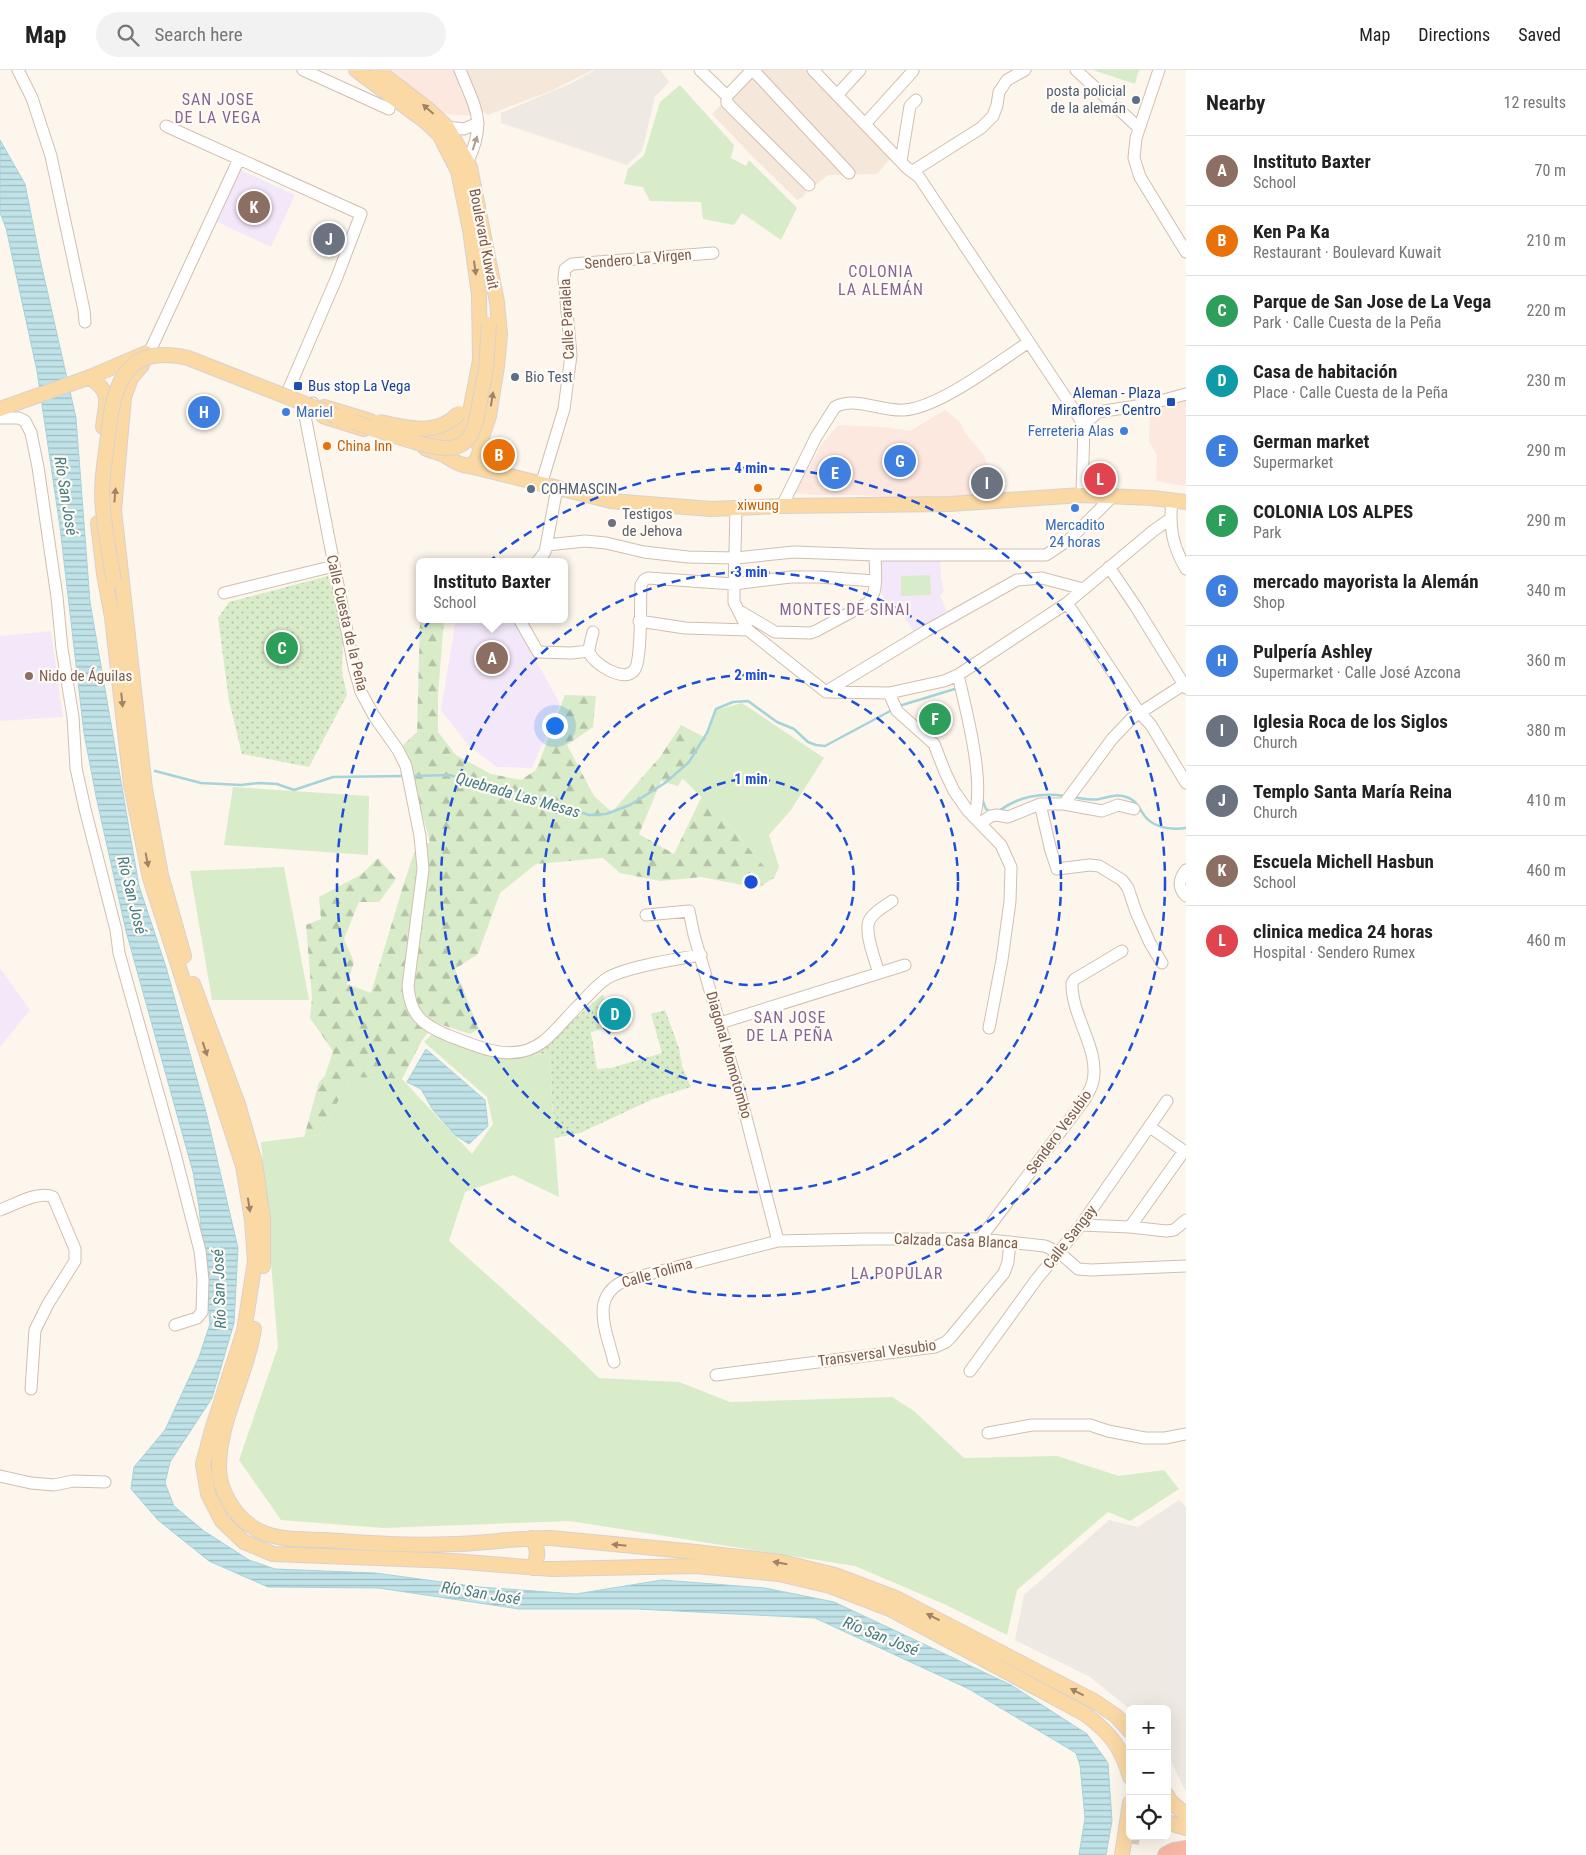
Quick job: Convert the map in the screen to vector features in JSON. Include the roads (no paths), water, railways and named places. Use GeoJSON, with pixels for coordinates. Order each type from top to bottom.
{"type":"FeatureCollection","features":[{"type":"Feature","properties":{"kind":"highway"},"geometry":{"type":"LineString","coordinates":[[1166,1855],[1174,1851],[1186,1849]]}},
{"type":"Feature","properties":{"kind":"main road","name":"Boulevard Kuwait"},"geometry":{"type":"LineString","coordinates":[[356,70],[426,122],[439,134],[450,152],[458,171],[470,230],[484,329],[470,417],[455,435]]}},
{"type":"Feature","properties":{"kind":"main road","name":"Boulevard Kuwait"},"geometry":{"type":"LineString","coordinates":[[377,70],[428,109],[447,127],[468,161],[497,302],[500,334],[490,416],[479,447]]}},
{"type":"Feature","properties":{"kind":"main road"},"geometry":{"type":"LineString","coordinates":[[488,264],[484,329],[487,362],[476,421],[470,437],[455,447],[436,448],[336,416],[188,358],[174,355],[154,356],[137,363],[124,374],[113,396],[104,469],[103,509],[145,789],[161,875],[192,983],[238,1104],[255,1163],[263,1218],[264,1262],[253,1333],[224,1434],[219,1465],[223,1488],[235,1511],[248,1523],[254,1528],[278,1538],[453,1544],[551,1538],[772,1561],[835,1575],[896,1598],[1094,1701],[1116,1716],[1126,1727]]}},
{"type":"Feature","properties":{"kind":"main road"},"geometry":{"type":"LineString","coordinates":[[336,416],[412,427],[434,428],[447,424],[464,406],[484,329]]}},
{"type":"Feature","properties":{"kind":"main road"},"geometry":{"type":"LineString","coordinates":[[0,409],[121,365],[172,349],[186,352],[286,393],[310,407],[442,438],[469,434],[477,441],[484,460],[491,471]]}},
{"type":"Feature","properties":{"kind":"main road"},"geometry":{"type":"LineString","coordinates":[[144,358],[192,364],[450,458]]}},
{"type":"Feature","properties":{"kind":"main road"},"geometry":{"type":"LineString","coordinates":[[144,358],[131,378],[124,397],[114,510],[131,785],[150,878],[243,1166],[252,1220],[255,1261],[244,1331],[203,1464],[208,1494],[222,1521],[244,1542],[273,1554],[453,1560],[552,1569],[696,1566],[779,1574],[830,1586],[890,1609],[1085,1714],[1104,1728],[1126,1761]]}},
{"type":"Feature","properties":{"kind":"main road"},"geometry":{"type":"LineString","coordinates":[[86,379],[101,386],[106,394],[96,511],[104,574],[119,615]]}},
{"type":"Feature","properties":{"kind":"main road"},"geometry":{"type":"LineString","coordinates":[[455,435],[446,450],[456,464],[491,471],[611,502],[683,508],[736,509],[782,506],[950,504],[1082,495],[1186,502]]}},
{"type":"Feature","properties":{"kind":"main road"},"geometry":{"type":"LineString","coordinates":[[465,465],[476,459],[479,447]]}},
{"type":"Feature","properties":{"kind":"main road"},"geometry":{"type":"LineString","coordinates":[[531,1538],[538,1550],[532,1568]]}},
{"type":"Feature","properties":{"kind":"main road"},"geometry":{"type":"LineString","coordinates":[[551,1538],[546,1548],[546,1560],[552,1569]]}},
{"type":"Feature","properties":{"kind":"main road"},"geometry":{"type":"LineString","coordinates":[[1094,1701],[1116,1723],[1126,1737]]}},
{"type":"Feature","properties":{"kind":"main road"},"geometry":{"type":"LineString","coordinates":[[1171,1802],[1186,1815]]}},
{"type":"Feature","properties":{"kind":"main road"},"geometry":{"type":"LineString","coordinates":[[1171,1823],[1186,1828]]}},
{"type":"Feature","properties":{"kind":"main road"},"geometry":{"type":"LineString","coordinates":[[1122,1855],[1129,1841]]}},
{"type":"Feature","properties":{"kind":"street"},"geometry":{"type":"LineString","coordinates":[[18,70],[32,98],[51,156],[85,322]]}},
{"type":"Feature","properties":{"kind":"street"},"geometry":{"type":"LineString","coordinates":[[303,70],[389,108]]}},
{"type":"Feature","properties":{"kind":"street"},"geometry":{"type":"LineString","coordinates":[[461,70],[478,116],[478,136],[468,161]]}},
{"type":"Feature","properties":{"kind":"street"},"geometry":{"type":"LineString","coordinates":[[700,70],[727,96]]}},
{"type":"Feature","properties":{"kind":"street"},"geometry":{"type":"LineString","coordinates":[[809,185],[726,103],[727,96],[753,70],[850,173]]}},
{"type":"Feature","properties":{"kind":"street"},"geometry":{"type":"LineString","coordinates":[[813,70],[901,161],[919,177],[1084,425],[1082,495]]}},
{"type":"Feature","properties":{"kind":"street"},"geometry":{"type":"LineString","coordinates":[[837,95],[860,70]]}},
{"type":"Feature","properties":{"kind":"street"},"geometry":{"type":"LineString","coordinates":[[913,171],[980,128],[993,116],[999,92],[1007,80],[1025,70]]}},
{"type":"Feature","properties":{"kind":"street"},"geometry":{"type":"LineString","coordinates":[[1076,70],[1139,128]]}},
{"type":"Feature","properties":{"kind":"street"},"geometry":{"type":"LineString","coordinates":[[1159,70],[1136,138],[1134,158],[1140,176],[1186,252]]}},
{"type":"Feature","properties":{"kind":"street"},"geometry":{"type":"LineString","coordinates":[[865,124],[913,72]]}},
{"type":"Feature","properties":{"kind":"street"},"geometry":{"type":"LineString","coordinates":[[901,161],[910,106],[916,100]]}},
{"type":"Feature","properties":{"kind":"street"},"geometry":{"type":"LineString","coordinates":[[447,127],[464,129],[478,123]]}},
{"type":"Feature","properties":{"kind":"street"},"geometry":{"type":"LineString","coordinates":[[166,126],[361,214],[337,277],[286,393]]}},
{"type":"Feature","properties":{"kind":"street"},"geometry":{"type":"LineString","coordinates":[[144,358],[239,160]]}},
{"type":"Feature","properties":{"kind":"street","name":"Sendero La Virgen"},"geometry":{"type":"LineString","coordinates":[[565,270],[572,264],[713,253]]}},
{"type":"Feature","properties":{"kind":"street","name":"Calle Paralela"},"geometry":{"type":"LineString","coordinates":[[541,485],[564,409],[571,355],[564,278],[565,270]]}},
{"type":"Feature","properties":{"kind":"street"},"geometry":{"type":"LineString","coordinates":[[782,506],[816,437],[835,407],[855,404],[903,411],[915,408],[942,398],[1029,342]]}},
{"type":"Feature","properties":{"kind":"street"},"geometry":{"type":"LineString","coordinates":[[1084,425],[1098,412],[1156,402],[1186,394]]}},
{"type":"Feature","properties":{"kind":"street","name":"Calle Cuesta de la Peña"},"geometry":{"type":"LineString","coordinates":[[310,407],[305,416],[361,692],[374,716],[398,750],[408,776],[420,836],[423,869],[410,958],[408,986],[409,1000],[415,1014],[437,1030],[494,1052],[509,1054],[526,1050],[543,1041],[596,987],[608,978],[623,972],[701,955]]}},
{"type":"Feature","properties":{"kind":"street"},"geometry":{"type":"LineString","coordinates":[[0,418],[19,418],[25,421],[31,433],[38,467],[57,597],[62,649],[73,717],[76,768],[116,930],[119,953],[200,1251],[204,1280],[202,1312],[197,1318],[175,1325]]}},
{"type":"Feature","properties":{"kind":"street"},"geometry":{"type":"LineString","coordinates":[[540,558],[547,545],[557,488]]}},
{"type":"Feature","properties":{"kind":"street"},"geometry":{"type":"LineString","coordinates":[[547,545],[592,542],[606,543],[644,552],[688,557],[736,558],[794,552],[875,555],[1046,555],[1070,539],[1113,496]]}},
{"type":"Feature","properties":{"kind":"street"},"geometry":{"type":"LineString","coordinates":[[1172,500],[1170,519],[1177,553],[1186,568]]}},
{"type":"Feature","properties":{"kind":"street"},"geometry":{"type":"LineString","coordinates":[[736,509],[734,602],[748,630],[826,692],[890,695],[944,681],[958,675],[1067,603],[1170,519]]}},
{"type":"Feature","properties":{"kind":"street"},"geometry":{"type":"LineString","coordinates":[[738,610],[775,632],[810,633],[826,627],[868,603],[874,594],[875,555]]}},
{"type":"Feature","properties":{"kind":"street"},"geometry":{"type":"LineString","coordinates":[[224,593],[334,566]]}},
{"type":"Feature","properties":{"kind":"street"},"geometry":{"type":"LineString","coordinates":[[1064,804],[1112,739],[1139,712],[1185,685],[1109,568]]}},
{"type":"Feature","properties":{"kind":"street"},"geometry":{"type":"LineString","coordinates":[[589,650],[601,665],[612,672],[628,676],[636,669],[641,585],[648,578],[734,584],[791,577],[875,581]]}},
{"type":"Feature","properties":{"kind":"street"},"geometry":{"type":"LineString","coordinates":[[826,692],[926,631],[1017,580],[1042,578],[1084,589]]}},
{"type":"Feature","properties":{"kind":"street"},"geometry":{"type":"LineString","coordinates":[[1067,603],[1139,712],[1151,725],[1186,783]]}},
{"type":"Feature","properties":{"kind":"street"},"geometry":{"type":"LineString","coordinates":[[640,621],[686,628],[748,630]]}},
{"type":"Feature","properties":{"kind":"street"},"geometry":{"type":"LineString","coordinates":[[521,623],[538,652],[571,653],[589,650]]}},
{"type":"Feature","properties":{"kind":"street"},"geometry":{"type":"LineString","coordinates":[[589,650],[593,632]]}},
{"type":"Feature","properties":{"kind":"street"},"geometry":{"type":"LineString","coordinates":[[958,675],[969,726],[977,778],[977,820]]}},
{"type":"Feature","properties":{"kind":"street"},"geometry":{"type":"LineString","coordinates":[[890,695],[897,711],[934,744],[954,791],[977,820],[1001,845],[1011,867],[1010,901],[1002,960],[989,1028]]}},
{"type":"Feature","properties":{"kind":"street"},"geometry":{"type":"LineString","coordinates":[[977,820],[997,815],[1008,817],[1040,804],[1064,804],[1102,811],[1118,805],[1134,809]]}},
{"type":"Feature","properties":{"kind":"street"},"geometry":{"type":"LineString","coordinates":[[1040,804],[1050,851],[1057,868],[1099,866],[1122,880],[1128,888],[1150,943],[1162,963]]}},
{"type":"Feature","properties":{"kind":"street"},"geometry":{"type":"LineString","coordinates":[[1186,870],[1180,882],[1180,890],[1186,896]]}},
{"type":"Feature","properties":{"kind":"street"},"geometry":{"type":"LineString","coordinates":[[878,973],[866,928],[870,919],[892,901]]}},
{"type":"Feature","properties":{"kind":"street","name":"Diagonal Momotombo"},"geometry":{"type":"LineString","coordinates":[[646,915],[688,910],[778,1241]]}},
{"type":"Feature","properties":{"kind":"street","name":"Sendero Vesubio"},"geometry":{"type":"LineString","coordinates":[[980,1239],[1086,1099],[1093,1083],[1095,1066],[1074,998],[1072,983],[1075,979],[1122,951]]}},
{"type":"Feature","properties":{"kind":"street"},"geometry":{"type":"LineString","coordinates":[[720,1023],[905,965]]}},
{"type":"Feature","properties":{"kind":"street","name":"Calle Sangay"},"geometry":{"type":"LineString","coordinates":[[970,1371],[1036,1280],[1081,1226],[1167,1102]]}},
{"type":"Feature","properties":{"kind":"street"},"geometry":{"type":"LineString","coordinates":[[1130,1227],[1185,1152],[1150,1128]]}},
{"type":"Feature","properties":{"kind":"street"},"geometry":{"type":"LineString","coordinates":[[0,1210],[40,1194],[48,1194],[53,1197],[75,1249],[74,1261],[35,1330],[31,1389]]}},
{"type":"Feature","properties":{"kind":"street"},"geometry":{"type":"LineString","coordinates":[[1081,1226],[1130,1227],[1166,1231],[1174,1230],[1186,1220]]}},
{"type":"Feature","properties":{"kind":"street","name":"Calzada Casa Blanca"},"geometry":{"type":"LineString","coordinates":[[778,1241],[866,1238],[980,1239],[1045,1246],[1060,1253],[1078,1269],[1186,1266]]}},
{"type":"Feature","properties":{"kind":"street","name":"Calle Tolima"},"geometry":{"type":"LineString","coordinates":[[614,1362],[604,1322],[603,1303],[607,1293],[615,1284],[778,1241]]}},
{"type":"Feature","properties":{"kind":"street","name":"Transversal Vesubio"},"geometry":{"type":"LineString","coordinates":[[716,1375],[935,1347],[946,1342],[951,1337],[1004,1273],[1008,1262],[1010,1242]]}},
{"type":"Feature","properties":{"kind":"street"},"geometry":{"type":"LineString","coordinates":[[988,1433],[1032,1425],[1090,1425],[1108,1431],[1145,1438],[1165,1438],[1186,1434]]}},
{"type":"Feature","properties":{"kind":"street"},"geometry":{"type":"LineString","coordinates":[[0,1476],[31,1483],[54,1485],[73,1481],[105,1482]]}},
{"type":"Feature","properties":{"kind":"water","name":"Río San José"},"geometry":{"type":"Polygon","coordinates":[[[0,140],[25,184],[76,418],[90,602],[139,886],[166,967],[206,1112],[238,1248],[234,1323],[212,1398],[170,1462],[165,1483],[174,1506],[204,1531],[249,1560],[275,1569],[375,1573],[479,1587],[576,1594],[662,1580],[765,1588],[834,1602],[1011,1685],[1087,1734],[1108,1763],[1112,1821],[1106,1855],[1079,1855],[1085,1818],[1080,1765],[1076,1753],[969,1689],[815,1618],[637,1609],[519,1609],[379,1588],[268,1587],[209,1561],[158,1520],[131,1489],[134,1467],[165,1430],[199,1357],[210,1324],[199,1207],[193,1172],[126,931],[84,733],[60,527],[37,371],[6,228],[0,213],[0,140]]]}},
{"type":"Feature","properties":{"kind":"water"},"geometry":{"type":"Polygon","coordinates":[[[426,1049],[485,1100],[488,1126],[469,1144],[455,1135],[433,1110],[421,1089],[407,1082],[426,1049]]]}},
{"type":"Feature","properties":{"kind":"waterway","name":"Quebrada Las Mesas"},"geometry":{"type":"LineString","coordinates":[[899,706],[958,688]]}},
{"type":"Feature","properties":{"kind":"waterway","name":"Quebrada Las Mesas"},"geometry":{"type":"LineString","coordinates":[[412,776],[450,775],[485,786],[510,789],[589,815],[606,814],[630,805],[665,783],[689,762],[707,733],[716,709],[733,702],[748,701],[777,722],[794,729],[808,742],[825,746],[892,710]]}},
{"type":"Feature","properties":{"kind":"waterway","name":"Quebrada Las Mesas"},"geometry":{"type":"LineString","coordinates":[[155,771],[201,783],[277,784],[294,790],[333,777],[404,776]]}},
{"type":"Feature","properties":{"kind":"waterway","name":"Quebrada Las Mesas"},"geometry":{"type":"LineString","coordinates":[[999,811],[1014,802],[1030,797],[1039,795],[1064,796]]}},
{"type":"Feature","properties":{"kind":"waterway","name":"Quebrada Las Mesas"},"geometry":{"type":"LineString","coordinates":[[1072,797],[1093,800],[1114,796],[1129,798],[1137,804],[1150,822],[1155,825],[1173,829],[1186,828]]}},
{"type":"Feature","properties":{"kind":"waterway","name":"Quebrada Las Mesas"},"geometry":{"type":"LineString","coordinates":[[982,799],[986,809],[991,812]]}},
{"type":"Feature","properties":{"kind":"tunnel"},"geometry":{"type":"LineString","coordinates":[[1132,1840],[1132,1844]]}},
{"type":"Feature","properties":{"kind":"place","name":"posta policial de la alemán"},"geometry":{"type":"Point","coordinates":[1136,100]}},
{"type":"Feature","properties":{"kind":"place","name":"Escuela Michell Hasbun"},"geometry":{"type":"Point","coordinates":[254,207]}},
{"type":"Feature","properties":{"kind":"place","name":"Templo Santa María Reina"},"geometry":{"type":"Point","coordinates":[329,239]}},
{"type":"Feature","properties":{"kind":"place","name":"Bio Test"},"geometry":{"type":"Point","coordinates":[515,377]}},
{"type":"Feature","properties":{"kind":"place","name":"Bus stop La Vega"},"geometry":{"type":"Point","coordinates":[298,386]}},
{"type":"Feature","properties":{"kind":"place","name":"Aleman - Plaza Miraflores - Centro"},"geometry":{"type":"Point","coordinates":[1171,402]}},
{"type":"Feature","properties":{"kind":"place","name":"Pulpería Ashley"},"geometry":{"type":"Point","coordinates":[204,412]}},
{"type":"Feature","properties":{"kind":"place","name":"Mariel"},"geometry":{"type":"Point","coordinates":[286,412]}},
{"type":"Feature","properties":{"kind":"place","name":"Ferreteria Alas"},"geometry":{"type":"Point","coordinates":[1124,431]}},
{"type":"Feature","properties":{"kind":"place","name":"China Inn"},"geometry":{"type":"Point","coordinates":[327,446]}},
{"type":"Feature","properties":{"kind":"place","name":"Ken Pa Ka"},"geometry":{"type":"Point","coordinates":[499,455]}},
{"type":"Feature","properties":{"kind":"place","name":"mercado mayorista la Alemán"},"geometry":{"type":"Point","coordinates":[900,461]}},
{"type":"Feature","properties":{"kind":"place","name":"German market"},"geometry":{"type":"Point","coordinates":[835,473]}},
{"type":"Feature","properties":{"kind":"place","name":"clinica medica 24 horas"},"geometry":{"type":"Point","coordinates":[1100,479]}},
{"type":"Feature","properties":{"kind":"place","name":"Iglesia Roca de los Siglos"},"geometry":{"type":"Point","coordinates":[987,483]}},
{"type":"Feature","properties":{"kind":"place","name":"xiwung"},"geometry":{"type":"Point","coordinates":[758,488]}},
{"type":"Feature","properties":{"kind":"place","name":"COHMASCIN"},"geometry":{"type":"Point","coordinates":[531,489]}},
{"type":"Feature","properties":{"kind":"place","name":"Mercadito 24 horas"},"geometry":{"type":"Point","coordinates":[1075,508]}},
{"type":"Feature","properties":{"kind":"place","name":"Testigos de Jehova"},"geometry":{"type":"Point","coordinates":[612,523]}},
{"type":"Feature","properties":{"kind":"place","name":"Parque de San Jose de La Vega"},"geometry":{"type":"Point","coordinates":[282,648]}},
{"type":"Feature","properties":{"kind":"place","name":"Instituto Baxter"},"geometry":{"type":"Point","coordinates":[492,658]}},
{"type":"Feature","properties":{"kind":"place","name":"Nido de Águilas"},"geometry":{"type":"Point","coordinates":[29,676]}},
{"type":"Feature","properties":{"kind":"place","name":"COLONIA LOS ALPES"},"geometry":{"type":"Point","coordinates":[935,719]}},
{"type":"Feature","properties":{"kind":"place","name":"Casa de habitación"},"geometry":{"type":"Point","coordinates":[615,1014]}},
{"type":"Feature","properties":{"kind":"district","name":"SAN JOSE DE LA VEGA"},"geometry":{"type":"Point","coordinates":[218,108]}},
{"type":"Feature","properties":{"kind":"district","name":"COLONIA LA ALEMÁN"},"geometry":{"type":"Point","coordinates":[881,280]}},
{"type":"Feature","properties":{"kind":"district","name":"MONTES DE SINAI"},"geometry":{"type":"Point","coordinates":[845,609]}},
{"type":"Feature","properties":{"kind":"district","name":"SAN JOSE DE LA PEÑA"},"geometry":{"type":"Point","coordinates":[790,1026]}},
{"type":"Feature","properties":{"kind":"district","name":"LA POPULAR"},"geometry":{"type":"Point","coordinates":[897,1273]}}]}
